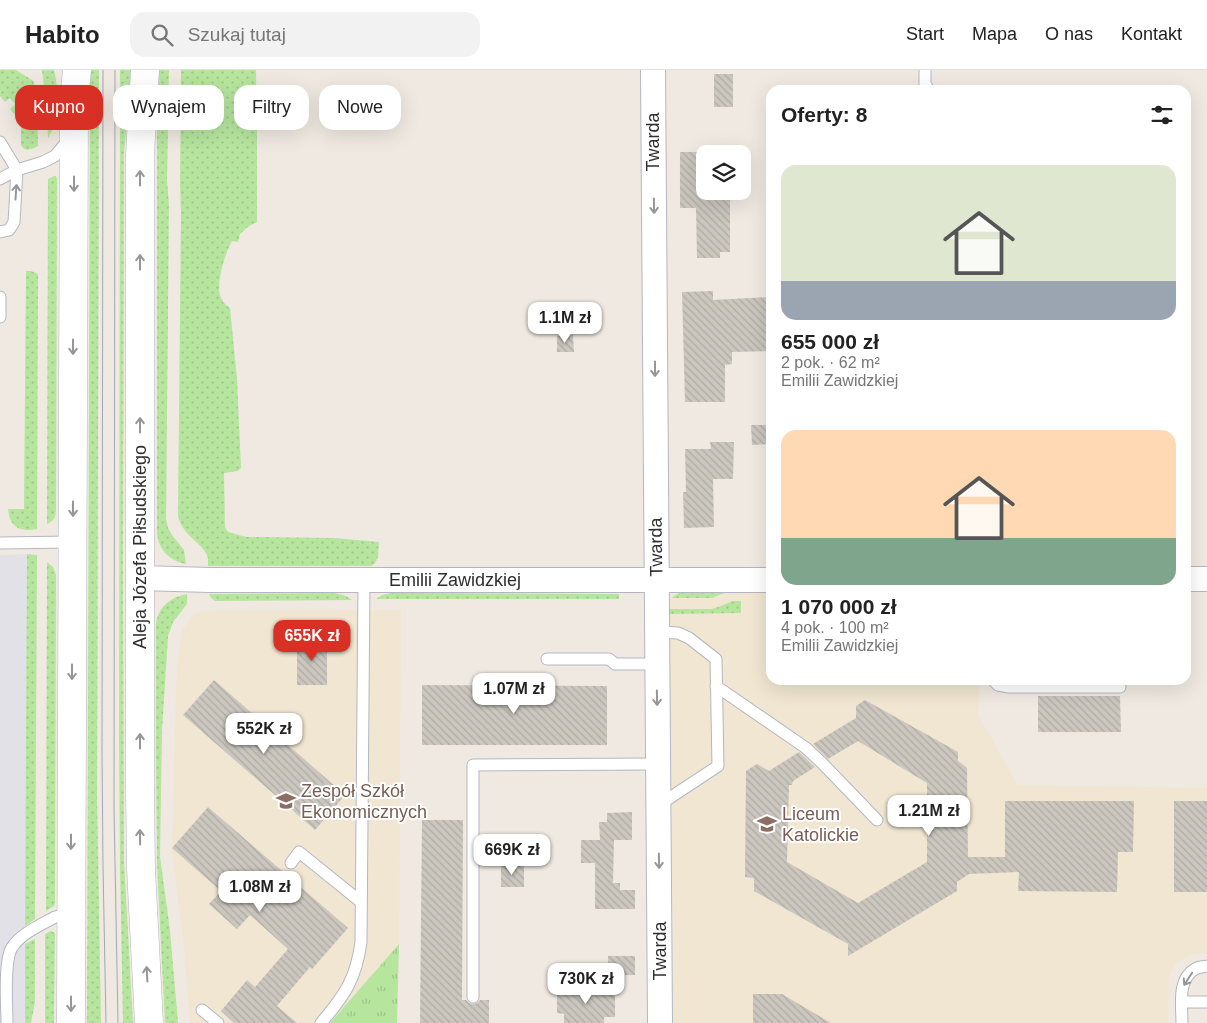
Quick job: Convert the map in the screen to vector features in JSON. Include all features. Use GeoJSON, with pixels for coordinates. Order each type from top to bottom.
{"type":"FeatureCollection","features":[{"type":"Feature","properties":{"kind":"street"},"geometry":{"type":"LineString","coordinates":[[67,70],[71,85]]}},
{"type":"Feature","properties":{"kind":"street"},"geometry":{"type":"LineString","coordinates":[[75,85],[76,70]]}},
{"type":"Feature","properties":{"kind":"street","name":"Aleja Józefa Piłsudskiego"},"geometry":{"type":"LineString","coordinates":[[145,70],[140,164],[140,830],[149,1023]]}},
{"type":"Feature","properties":{"kind":"street","name":"Twarda"},"geometry":{"type":"LineString","coordinates":[[653,70],[660,1023]]}},
{"type":"Feature","properties":{"kind":"street"},"geometry":{"type":"LineString","coordinates":[[71,1023],[74,133]]}},
{"type":"Feature","properties":{"kind":"street","name":"Emilii Zawidzkiej"},"geometry":{"type":"LineString","coordinates":[[140,578],[210,580],[766,580]]}},
{"type":"Feature","properties":{"kind":"street"},"geometry":{"type":"LineString","coordinates":[[1191,579],[1207,579]]}},
{"type":"Feature","properties":{"kind":"lane"},"geometry":{"type":"LineString","coordinates":[[925,70],[926,85]]}},
{"type":"Feature","properties":{"kind":"lane"},"geometry":{"type":"LineString","coordinates":[[0,180],[17,170],[55,156],[74,133]]}},
{"type":"Feature","properties":{"kind":"lane"},"geometry":{"type":"LineString","coordinates":[[0,142],[17,170],[14,222],[9,230],[0,232]]}},
{"type":"Feature","properties":{"kind":"lane"},"geometry":{"type":"LineString","coordinates":[[0,297],[0,317]]}},
{"type":"Feature","properties":{"kind":"lane"},"geometry":{"type":"LineString","coordinates":[[0,543],[73,542]]}},
{"type":"Feature","properties":{"kind":"lane"},"geometry":{"type":"LineString","coordinates":[[321,1023],[338,1004],[350,984],[359,960],[361,942],[364,580]]}},
{"type":"Feature","properties":{"kind":"lane"},"geometry":{"type":"LineString","coordinates":[[657,632],[678,633],[689,638],[716,659],[718,766],[658,805]]}},
{"type":"Feature","properties":{"kind":"lane"},"geometry":{"type":"LineString","coordinates":[[547,659],[609,660],[615,664],[657,664]]}},
{"type":"Feature","properties":{"kind":"lane"},"geometry":{"type":"LineString","coordinates":[[998,685],[1009,687],[1120,687]]}},
{"type":"Feature","properties":{"kind":"lane"},"geometry":{"type":"LineString","coordinates":[[716,686],[806,748],[877,820]]}},
{"type":"Feature","properties":{"kind":"lane"},"geometry":{"type":"LineString","coordinates":[[473,998],[473,765],[658,764]]}},
{"type":"Feature","properties":{"kind":"lane"},"geometry":{"type":"LineString","coordinates":[[291,863],[300,852],[361,902]]}},
{"type":"Feature","properties":{"kind":"lane"},"geometry":{"type":"LineString","coordinates":[[7,1023],[7,961],[10,951],[16,942],[26,934],[59,916],[71,915]]}},
{"type":"Feature","properties":{"kind":"lane"},"geometry":{"type":"LineString","coordinates":[[1182,1023],[1183,988],[1186,977],[1195,969],[1207,966]]}},
{"type":"Feature","properties":{"kind":"lane"},"geometry":{"type":"LineString","coordinates":[[1182,1002],[1207,1002]]}},
{"type":"Feature","properties":{"kind":"lane"},"geometry":{"type":"LineString","coordinates":[[202,1010],[218,1023]]}},
{"type":"Feature","properties":{"kind":"shaded area"},"geometry":{"type":"Polygon","coordinates":[[[27,554],[25,1023],[0,1023],[0,555],[27,554]]]}},
{"type":"Feature","properties":{"kind":"shaded area"},"geometry":{"type":"Polygon","coordinates":[[[766,590],[766,685],[979,685],[978,715],[1018,785],[1207,788],[1207,953],[1192,954],[1175,964],[1169,977],[1168,1023],[673,1023],[672,829],[667,619],[668,605],[676,593],[766,590]]]}},
{"type":"Feature","properties":{"kind":"shaded area","name":"Zespół Szkół Ekonomicznych"},"geometry":{"type":"Polygon","coordinates":[[[401,610],[399,944],[330,1023],[190,1023],[184,946],[172,856],[177,672],[183,629],[193,615],[202,611],[401,610]]]}},
{"type":"Feature","properties":{"kind":"green space"},"geometry":{"type":"Polygon","coordinates":[[[0,70],[16,70],[34,82],[34,85],[15,85],[15,104],[10,98],[5,102],[0,96],[0,70]]]}},
{"type":"Feature","properties":{"kind":"green space"},"geometry":{"type":"Polygon","coordinates":[[[42,70],[54,70],[57,85],[44,85],[42,70]]]}},
{"type":"Feature","properties":{"kind":"green space"},"geometry":{"type":"Polygon","coordinates":[[[90,70],[99,70],[99,85],[90,85],[90,70]]]}},
{"type":"Feature","properties":{"kind":"green space"},"geometry":{"type":"Polygon","coordinates":[[[120,70],[132,70],[131,85],[120,85],[120,70]]]}},
{"type":"Feature","properties":{"kind":"green space"},"geometry":{"type":"Polygon","coordinates":[[[157,70],[169,70],[169,85],[157,85],[157,70]]]}},
{"type":"Feature","properties":{"kind":"green space"},"geometry":{"type":"Polygon","coordinates":[[[181,70],[256,70],[256,85],[234,85],[234,130],[257,130],[257,222],[240,234],[238,242],[232,241],[226,253],[219,287],[223,301],[230,308],[237,379],[241,468],[238,471],[224,473],[225,527],[228,532],[246,537],[334,538],[379,542],[376,562],[371,566],[208,566],[208,558],[203,548],[188,534],[180,523],[178,516],[180,130],[224,130],[224,85],[181,85],[181,70]]]}},
{"type":"Feature","properties":{"kind":"green space"},"geometry":{"type":"Polygon","coordinates":[[[15,104],[15,115],[10,109],[15,104]]]}},
{"type":"Feature","properties":{"kind":"green space"},"geometry":{"type":"Polygon","coordinates":[[[21,130],[38,130],[38,146],[27,150],[21,145],[21,130]]]}},
{"type":"Feature","properties":{"kind":"green space"},"geometry":{"type":"Polygon","coordinates":[[[48,130],[52,130],[48,138],[48,130]]]}},
{"type":"Feature","properties":{"kind":"green space"},"geometry":{"type":"Polygon","coordinates":[[[90,130],[99,130],[97,792],[101,1023],[87,1023],[90,130]]]}},
{"type":"Feature","properties":{"kind":"green space"},"geometry":{"type":"Polygon","coordinates":[[[120,130],[126,130],[124,152],[124,861],[133,1023],[123,1023],[119,745],[120,130]]]}},
{"type":"Feature","properties":{"kind":"green space"},"geometry":{"type":"Polygon","coordinates":[[[157,130],[168,130],[166,519],[172,535],[184,550],[186,564],[180,563],[166,554],[160,545],[157,534],[157,130]]]}},
{"type":"Feature","properties":{"kind":"green space"},"geometry":{"type":"Polygon","coordinates":[[[54,176],[57,179],[56,514],[51,522],[47,524],[48,179],[54,176]]]}},
{"type":"Feature","properties":{"kind":"green space"},"geometry":{"type":"Polygon","coordinates":[[[26,271],[38,274],[37,529],[31,530],[17,527],[11,521],[8,509],[24,509],[26,271]]]}},
{"type":"Feature","properties":{"kind":"green space"},"geometry":{"type":"Polygon","coordinates":[[[27,554],[37,555],[35,919],[25,926],[27,554]]]}},
{"type":"Feature","properties":{"kind":"green space"},"geometry":{"type":"Polygon","coordinates":[[[47,562],[53,567],[56,575],[55,903],[54,906],[46,911],[47,562]]]}},
{"type":"Feature","properties":{"kind":"green space"},"geometry":{"type":"Polygon","coordinates":[[[728,591],[712,598],[671,598],[681,592],[728,591]]]}},
{"type":"Feature","properties":{"kind":"green space"},"geometry":{"type":"Polygon","coordinates":[[[335,593],[352,600],[215,601],[209,594],[335,593]]]}},
{"type":"Feature","properties":{"kind":"green space"},"geometry":{"type":"Polygon","coordinates":[[[391,593],[619,594],[619,599],[376,599],[391,593]]]}},
{"type":"Feature","properties":{"kind":"green space"},"geometry":{"type":"Polygon","coordinates":[[[187,594],[187,604],[173,622],[168,636],[162,730],[160,856],[170,931],[178,1023],[165,1023],[157,864],[156,624],[159,613],[166,604],[187,594]]]}},
{"type":"Feature","properties":{"kind":"green space"},"geometry":{"type":"Polygon","coordinates":[[[733,601],[741,601],[741,613],[669,614],[667,609],[712,609],[733,601]]]}},
{"type":"Feature","properties":{"kind":"green space"},"geometry":{"type":"Polygon","coordinates":[[[51,931],[55,933],[54,1023],[45,1023],[45,934],[51,931]]]}},
{"type":"Feature","properties":{"kind":"green space"},"geometry":{"type":"Polygon","coordinates":[[[35,939],[35,1002],[31,1023],[25,1023],[25,944],[35,939]]]}},
{"type":"Feature","properties":{"kind":"green space"},"geometry":{"type":"Polygon","coordinates":[[[399,944],[397,1023],[330,1023],[399,944]]]}},
{"type":"Feature","properties":{"kind":"building"},"geometry":{"type":"Polygon","coordinates":[[[714,74],[733,74],[733,107],[714,107],[714,74]]]}},
{"type":"Feature","properties":{"kind":"building"},"geometry":{"type":"Polygon","coordinates":[[[680,152],[696,152],[696,200],[730,200],[730,252],[720,252],[720,258],[697,258],[696,208],[680,208],[680,152]]]}},
{"type":"Feature","properties":{"kind":"building"},"geometry":{"type":"Polygon","coordinates":[[[713,291],[713,300],[766,297],[766,351],[732,352],[732,364],[725,365],[725,402],[685,402],[682,292],[713,291]]]}},
{"type":"Feature","properties":{"kind":"building"},"geometry":{"type":"Polygon","coordinates":[[[573,335],[574,352],[557,352],[557,336],[573,335]]]}},
{"type":"Feature","properties":{"kind":"building"},"geometry":{"type":"Polygon","coordinates":[[[751,425],[766,425],[766,444],[752,445],[751,425]]]}},
{"type":"Feature","properties":{"kind":"building"},"geometry":{"type":"Polygon","coordinates":[[[710,442],[734,442],[733,479],[713,479],[714,527],[684,528],[683,492],[686,492],[685,449],[711,449],[710,442]]]}},
{"type":"Feature","properties":{"kind":"building"},"geometry":{"type":"Polygon","coordinates":[[[297,640],[327,640],[327,685],[297,685],[297,640]]]}},
{"type":"Feature","properties":{"kind":"building"},"geometry":{"type":"Polygon","coordinates":[[[214,680],[345,795],[315,830],[183,715],[214,680]]]}},
{"type":"Feature","properties":{"kind":"building"},"geometry":{"type":"Polygon","coordinates":[[[422,685],[607,686],[607,745],[422,745],[422,685]]]}},
{"type":"Feature","properties":{"kind":"building"},"geometry":{"type":"Polygon","coordinates":[[[1038,696],[1120,696],[1121,732],[1038,732],[1038,696]]]}},
{"type":"Feature","properties":{"kind":"building"},"geometry":{"type":"Polygon","coordinates":[[[865,700],[958,752],[958,761],[967,768],[968,857],[1005,857],[1005,801],[1134,801],[1133,852],[1118,852],[1117,892],[1018,891],[1019,872],[969,874],[957,882],[957,891],[848,956],[848,944],[754,891],[754,878],[745,877],[746,771],[757,764],[769,771],[799,752],[815,767],[793,781],[792,785],[789,785],[787,862],[858,903],[927,862],[927,783],[858,741],[828,759],[813,744],[856,718],[856,706],[865,700]]]}},
{"type":"Feature","properties":{"kind":"building"},"geometry":{"type":"Polygon","coordinates":[[[1174,801],[1207,801],[1207,892],[1174,892],[1174,801]]]}},
{"type":"Feature","properties":{"kind":"building"},"geometry":{"type":"Polygon","coordinates":[[[208,807],[348,928],[312,969],[310,967],[277,1006],[297,1023],[234,1023],[221,1011],[247,980],[255,987],[288,949],[250,915],[237,929],[209,904],[221,891],[172,848],[208,807]]]}},
{"type":"Feature","properties":{"kind":"building"},"geometry":{"type":"Polygon","coordinates":[[[632,812],[632,840],[614,840],[613,883],[620,883],[620,890],[635,890],[635,909],[595,909],[595,863],[581,863],[581,840],[600,840],[599,822],[607,822],[607,813],[632,812]]]}},
{"type":"Feature","properties":{"kind":"building"},"geometry":{"type":"Polygon","coordinates":[[[422,820],[463,820],[462,1000],[473,1004],[480,1000],[489,1000],[489,1023],[420,1023],[422,820]]]}},
{"type":"Feature","properties":{"kind":"building"},"geometry":{"type":"Polygon","coordinates":[[[501,864],[524,864],[524,887],[501,887],[501,864]]]}},
{"type":"Feature","properties":{"kind":"building"},"geometry":{"type":"Polygon","coordinates":[[[608,956],[635,956],[635,975],[608,975],[608,956]]]}},
{"type":"Feature","properties":{"kind":"building"},"geometry":{"type":"Polygon","coordinates":[[[557,988],[615,989],[615,1017],[604,1017],[604,1023],[564,1023],[564,1014],[557,1013],[557,988]]]}},
{"type":"Feature","properties":{"kind":"building"},"geometry":{"type":"Polygon","coordinates":[[[753,994],[782,994],[831,1023],[753,1023],[753,994]]]}},
{"type":"Feature","properties":{"kind":"tram line"},"geometry":{"type":"LineString","coordinates":[[103,70],[102,753],[106,1023]]}},
{"type":"Feature","properties":{"kind":"tram line"},"geometry":{"type":"LineString","coordinates":[[115,70],[114,809],[118,1023]]}},
{"type":"Feature","properties":{"kind":"place","name":"Zespół Szkół Ekonomicznych"},"geometry":{"type":"Point","coordinates":[286,801]}},
{"type":"Feature","properties":{"kind":"place","name":"Liceum Katolickie"},"geometry":{"type":"Point","coordinates":[767,824]}}]}
